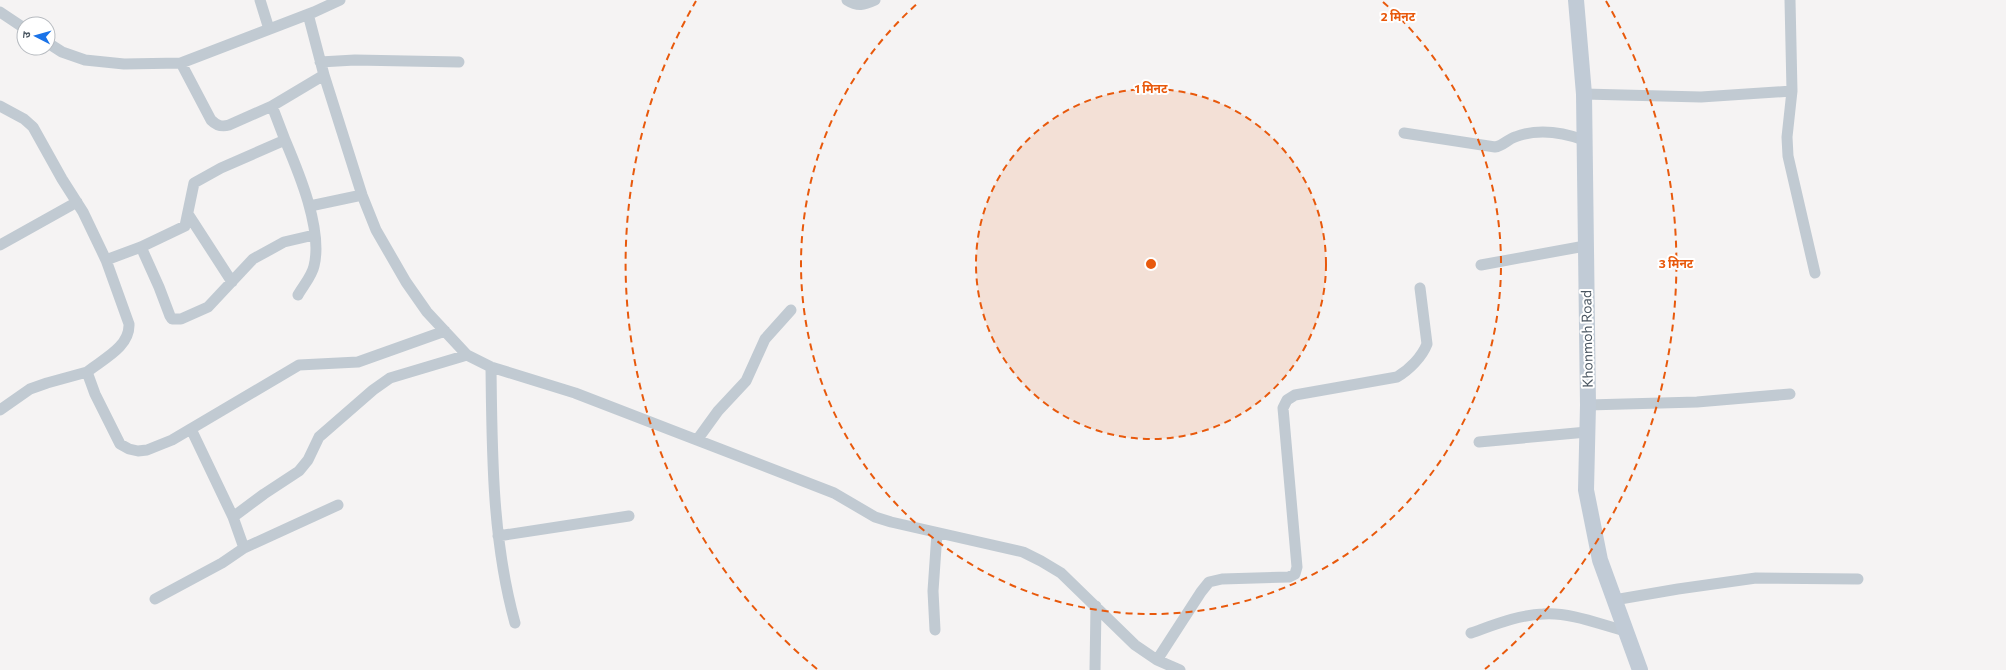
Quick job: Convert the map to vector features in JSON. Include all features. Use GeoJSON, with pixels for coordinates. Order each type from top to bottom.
{"type":"FeatureCollection","features":[{"type":"Feature","properties":{"kind":"main road","name":"Khonmoh Road"},"geometry":{"type":"LineString","coordinates":[[1576,0],[1584,94],[1588,405],[1586,432],[1586,490],[1600,560],[1640,670]]}},
{"type":"Feature","properties":{"kind":"street"},"geometry":{"type":"LineString","coordinates":[[260,0],[269,29]]}},
{"type":"Feature","properties":{"kind":"street"},"geometry":{"type":"LineString","coordinates":[[56,48],[62,52],[85,60],[124,64],[181,63],[308,14],[340,0]]}},
{"type":"Feature","properties":{"kind":"street"},"geometry":{"type":"LineString","coordinates":[[847,0],[855,5],[862,5],[875,0]]}},
{"type":"Feature","properties":{"kind":"street"},"geometry":{"type":"LineString","coordinates":[[1790,0],[1792,91],[1787,137],[1788,156],[1815,273]]}},
{"type":"Feature","properties":{"kind":"street"},"geometry":{"type":"LineString","coordinates":[[0,12],[16,23]]}},
{"type":"Feature","properties":{"kind":"street"},"geometry":{"type":"LineString","coordinates":[[308,14],[324,75],[362,195],[376,230],[406,282],[427,312],[467,355],[490,368],[575,393],[834,493],[874,516],[891,522],[1023,552],[1061,573],[1135,645],[1157,660],[1180,670]]}},
{"type":"Feature","properties":{"kind":"street"},"geometry":{"type":"LineString","coordinates":[[320,62],[355,60],[459,62]]}},
{"type":"Feature","properties":{"kind":"street"},"geometry":{"type":"LineString","coordinates":[[181,63],[211,120],[215,124],[223,126],[229,125],[272,106],[324,75]]}},
{"type":"Feature","properties":{"kind":"street"},"geometry":{"type":"LineString","coordinates":[[1584,94],[1701,97],[1792,91]]}},
{"type":"Feature","properties":{"kind":"street"},"geometry":{"type":"LineString","coordinates":[[272,106],[310,206],[314,235],[315,264],[312,274],[298,295]]}},
{"type":"Feature","properties":{"kind":"street"},"geometry":{"type":"LineString","coordinates":[[0,410],[30,389],[87,372],[122,345],[129,332],[129,324],[106,260],[77,202],[62,179],[33,127],[24,119],[1,108]]}},
{"type":"Feature","properties":{"kind":"street"},"geometry":{"type":"LineString","coordinates":[[1404,133],[1495,146],[1501,146],[1517,136],[1545,131],[1568,134],[1584,140]]}},
{"type":"Feature","properties":{"kind":"street"},"geometry":{"type":"LineString","coordinates":[[106,260],[141,247],[181,228],[186,223],[192,187],[197,181],[285,140]]}},
{"type":"Feature","properties":{"kind":"street"},"geometry":{"type":"LineString","coordinates":[[310,206],[362,195]]}},
{"type":"Feature","properties":{"kind":"street"},"geometry":{"type":"LineString","coordinates":[[0,245],[77,202]]}},
{"type":"Feature","properties":{"kind":"street"},"geometry":{"type":"LineString","coordinates":[[188,214],[232,282]]}},
{"type":"Feature","properties":{"kind":"street"},"geometry":{"type":"LineString","coordinates":[[141,247],[172,319],[181,320],[208,307],[253,259],[284,242],[314,235]]}},
{"type":"Feature","properties":{"kind":"street"},"geometry":{"type":"LineString","coordinates":[[1481,264],[1585,246]]}},
{"type":"Feature","properties":{"kind":"street"},"geometry":{"type":"LineString","coordinates":[[1157,660],[1209,582],[1222,579],[1289,577],[1295,574],[1297,567],[1283,408],[1284,404],[1295,395],[1397,377],[1403,374],[1424,350],[1427,344],[1420,288]]}},
{"type":"Feature","properties":{"kind":"street"},"geometry":{"type":"LineString","coordinates":[[698,440],[718,411],[746,381],[764,339],[791,310]]}},
{"type":"Feature","properties":{"kind":"street"},"geometry":{"type":"LineString","coordinates":[[87,372],[95,394],[120,444],[129,449],[138,451],[147,450],[172,440],[299,365],[358,362],[445,331]]}},
{"type":"Feature","properties":{"kind":"street"},"geometry":{"type":"LineString","coordinates":[[233,517],[264,494],[300,471],[308,460],[319,437],[373,390],[390,378],[467,355]]}},
{"type":"Feature","properties":{"kind":"street"},"geometry":{"type":"LineString","coordinates":[[490,368],[493,491],[507,593],[515,623]]}},
{"type":"Feature","properties":{"kind":"street"},"geometry":{"type":"LineString","coordinates":[[1588,405],[1697,402],[1790,394]]}},
{"type":"Feature","properties":{"kind":"street"},"geometry":{"type":"LineString","coordinates":[[191,429],[233,517],[244,548]]}},
{"type":"Feature","properties":{"kind":"street"},"geometry":{"type":"LineString","coordinates":[[1479,442],[1586,432]]}},
{"type":"Feature","properties":{"kind":"street"},"geometry":{"type":"LineString","coordinates":[[155,600],[222,563],[244,548],[338,505]]}},
{"type":"Feature","properties":{"kind":"street"},"geometry":{"type":"LineString","coordinates":[[498,536],[629,516]]}},
{"type":"Feature","properties":{"kind":"street"},"geometry":{"type":"LineString","coordinates":[[935,630],[933,591],[937,533]]}},
{"type":"Feature","properties":{"kind":"street"},"geometry":{"type":"LineString","coordinates":[[1614,600],[1756,578],[1858,579]]}},
{"type":"Feature","properties":{"kind":"street"},"geometry":{"type":"LineString","coordinates":[[1095,670],[1096,606]]}},
{"type":"Feature","properties":{"kind":"street"},"geometry":{"type":"LineString","coordinates":[[1471,633],[1518,617],[1544,613],[1570,617],[1625,630]]}}]}
